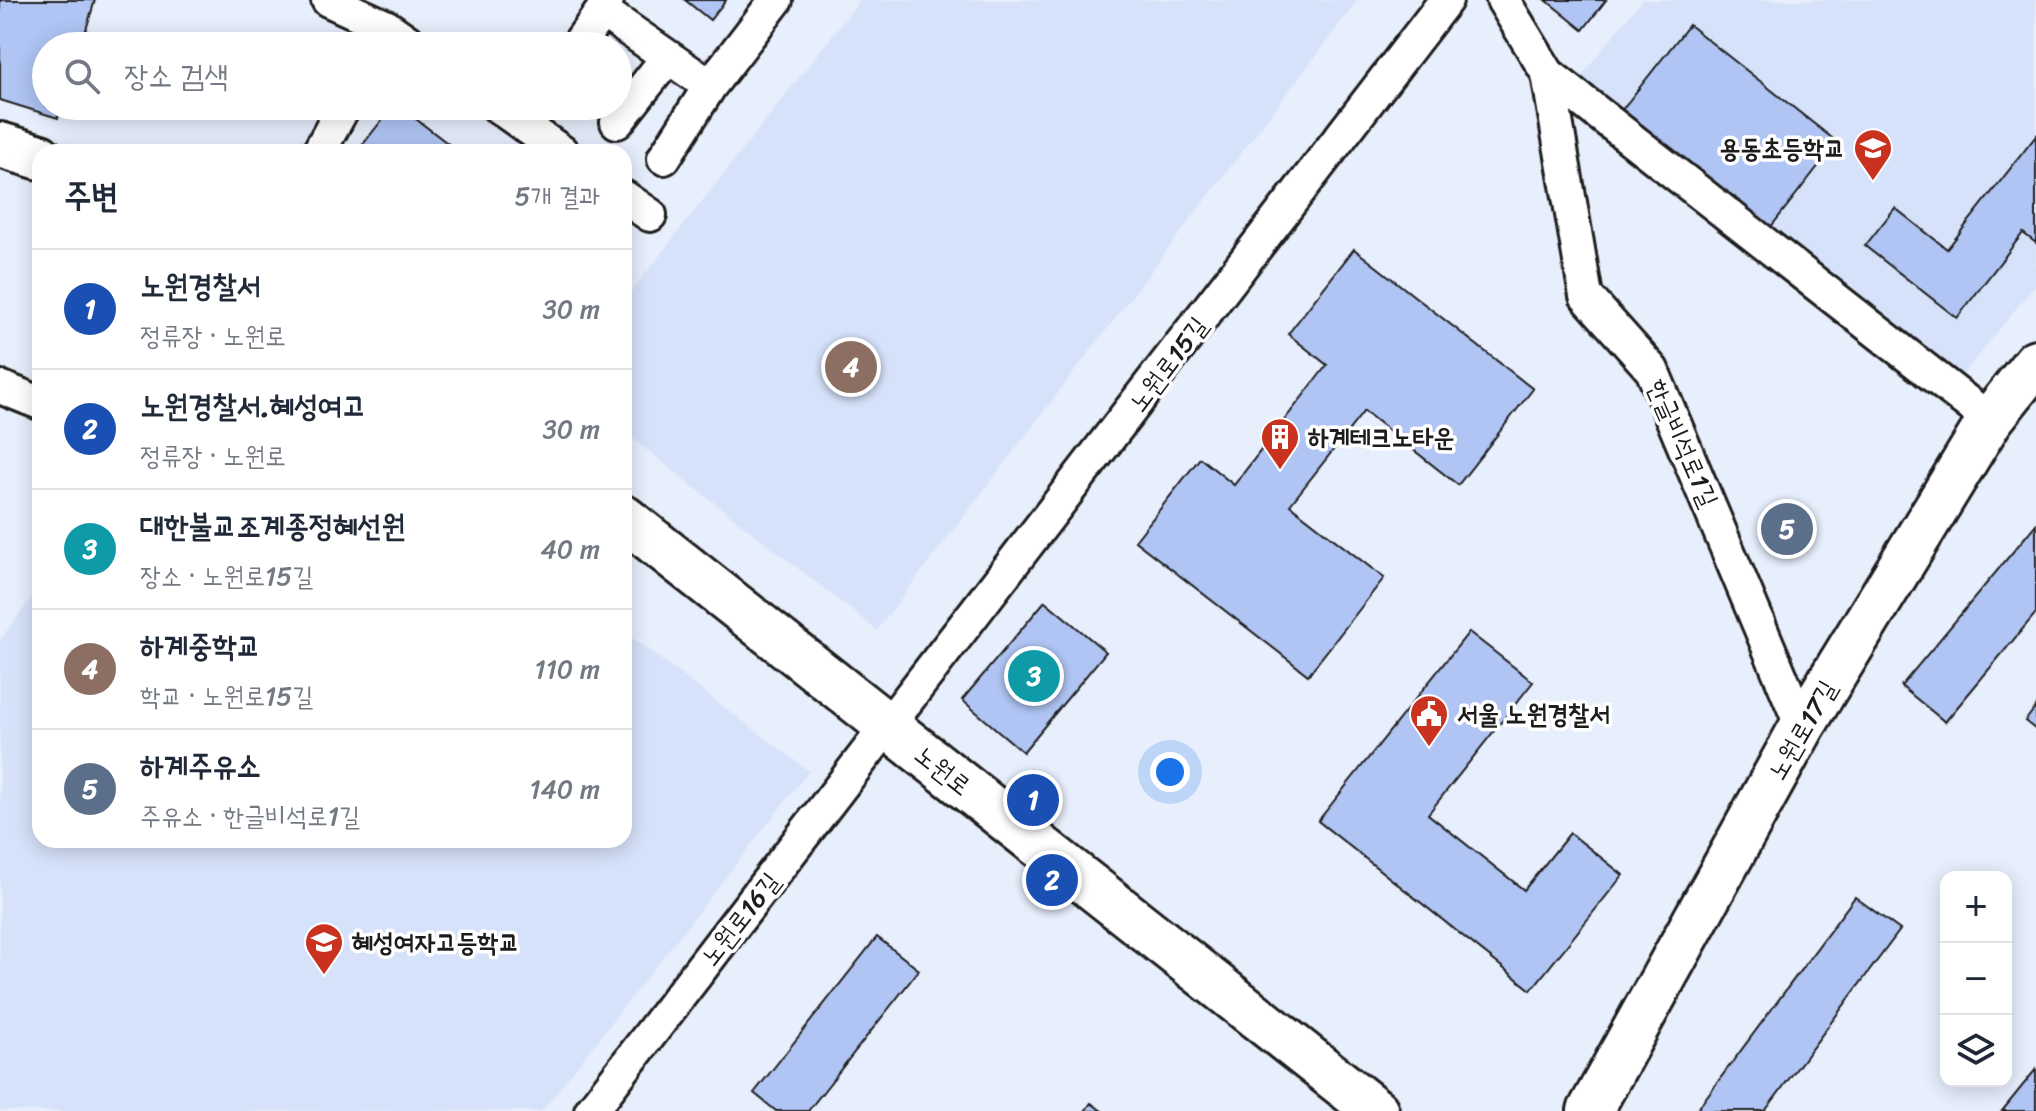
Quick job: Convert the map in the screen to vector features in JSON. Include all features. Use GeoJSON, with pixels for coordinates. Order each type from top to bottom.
{"type":"FeatureCollection","features":[{"type":"Feature","properties":{"kind":"main road"},"geometry":{"type":"LineString","coordinates":[[0,145],[32,155]]}},
{"type":"Feature","properties":{"kind":"main road","name":"노원로17길"},"geometry":{"type":"LineString","coordinates":[[1590,1111],[1802,727],[1990,420],[2036,362]]}},
{"type":"Feature","properties":{"kind":"main road","name":"노원로"},"geometry":{"type":"LineString","coordinates":[[632,524],[1376,1111]]}},
{"type":"Feature","properties":{"kind":"street"},"geometry":{"type":"LineString","coordinates":[[328,0],[388,24]]}},
{"type":"Feature","properties":{"kind":"street"},"geometry":{"type":"LineString","coordinates":[[664,158],[710,86],[776,0]]}},
{"type":"Feature","properties":{"kind":"street","name":"노원로15길"},"geometry":{"type":"LineString","coordinates":[[889,728],[1446,0]]}},
{"type":"Feature","properties":{"kind":"street","name":"한글비석로1길"},"geometry":{"type":"LineString","coordinates":[[1503,0],[1548,74],[1990,420]]}},
{"type":"Feature","properties":{"kind":"street"},"geometry":{"type":"LineString","coordinates":[[586,32],[604,6],[710,86]]}},
{"type":"Feature","properties":{"kind":"street"},"geometry":{"type":"LineString","coordinates":[[632,103],[668,57]]}},
{"type":"Feature","properties":{"kind":"street","name":"한글비석로1길"},"geometry":{"type":"LineString","coordinates":[[1548,74],[1586,296],[1652,370],[1802,727]]}},
{"type":"Feature","properties":{"kind":"street"},"geometry":{"type":"LineString","coordinates":[[323,144],[336,120]]}},
{"type":"Feature","properties":{"kind":"street"},"geometry":{"type":"LineString","coordinates":[[517,120],[551,144]]}},
{"type":"Feature","properties":{"kind":"street"},"geometry":{"type":"LineString","coordinates":[[0,387],[32,400]]}},
{"type":"Feature","properties":{"kind":"street","name":"노원로16길"},"geometry":{"type":"LineString","coordinates":[[591,1111],[889,728]]}},
{"type":"Feature","properties":{"kind":"shaded area"},"geometry":{"type":"Polygon","coordinates":[[[860,0],[1358,0],[877,630],[632,438],[632,291],[860,0]]]}},
{"type":"Feature","properties":{"kind":"shaded area","name":"용동초등학교"},"geometry":{"type":"Polygon","coordinates":[[[1642,0],[2036,0],[2036,284],[1960,378],[1579,79],[1642,0]]]}},
{"type":"Feature","properties":{"kind":"shaded area","name":"혜성여자고등학교"},"geometry":{"type":"Polygon","coordinates":[[[32,598],[32,848],[632,848],[632,638],[809,771],[542,1111],[0,1111],[0,640],[32,598]]]}},
{"type":"Feature","properties":{"kind":"building"},"geometry":{"type":"Polygon","coordinates":[[[0,0],[95,0],[85,32],[32,32],[32,110],[0,100],[0,0]]]}},
{"type":"Feature","properties":{"kind":"building"},"geometry":{"type":"Polygon","coordinates":[[[685,0],[726,0],[710,20],[685,0]]]}},
{"type":"Feature","properties":{"kind":"building"},"geometry":{"type":"Polygon","coordinates":[[[1546,0],[1606,0],[1583,30],[1546,0]]]}},
{"type":"Feature","properties":{"kind":"building"},"geometry":{"type":"Polygon","coordinates":[[[1689,25],[1837,142],[1770,228],[1621,111],[1689,25]]]}},
{"type":"Feature","properties":{"kind":"building"},"geometry":{"type":"Polygon","coordinates":[[[382,120],[417,120],[449,144],[363,144],[382,120]]]}},
{"type":"Feature","properties":{"kind":"building"},"geometry":{"type":"Polygon","coordinates":[[[2036,136],[2036,243],[2023,233],[1957,318],[1865,246],[1895,208],[1947,249],[2036,136]]]}},
{"type":"Feature","properties":{"kind":"building","name":"하계테크노타운"},"geometry":{"type":"Polygon","coordinates":[[[1354,249],[1533,389],[1458,485],[1364,411],[1290,505],[1384,578],[1308,675],[1135,541],[1200,458],[1234,485],[1327,365],[1288,334],[1354,249]]]}},
{"type":"Feature","properties":{"kind":"building"},"geometry":{"type":"Polygon","coordinates":[[[2036,524],[2036,613],[1945,722],[1901,686],[2036,524]]]}},
{"type":"Feature","properties":{"kind":"building"},"geometry":{"type":"Polygon","coordinates":[[[1045,601],[1106,652],[1023,752],[962,700],[1045,601]]]}},
{"type":"Feature","properties":{"kind":"building","name":"서울 노원경찰서"},"geometry":{"type":"Polygon","coordinates":[[[1469,632],[1533,682],[1428,814],[1524,890],[1570,833],[1623,875],[1531,990],[1318,821],[1469,632]]]}},
{"type":"Feature","properties":{"kind":"building"},"geometry":{"type":"Polygon","coordinates":[[[2036,707],[2036,730],[2025,721],[2036,707]]]}},
{"type":"Feature","properties":{"kind":"building"},"geometry":{"type":"Polygon","coordinates":[[[1855,897],[1900,930],[1765,1111],[1696,1111],[1855,897]]]}},
{"type":"Feature","properties":{"kind":"building"},"geometry":{"type":"Polygon","coordinates":[[[877,937],[919,970],[808,1111],[776,1111],[754,1093],[877,937]]]}},
{"type":"Feature","properties":{"kind":"building"},"geometry":{"type":"Polygon","coordinates":[[[2036,1069],[2036,1111],[2002,1111],[2036,1069]]]}},
{"type":"Feature","properties":{"kind":"building"},"geometry":{"type":"Polygon","coordinates":[[[1091,1103],[1102,1111],[1085,1111],[1091,1103]]]}},
{"type":"Feature","properties":{"kind":"place","name":"용동초등학교"},"geometry":{"type":"Point","coordinates":[1873,182]}},
{"type":"Feature","properties":{"kind":"place","name":"하계중학교"},"geometry":{"type":"Point","coordinates":[851,367]}},
{"type":"Feature","properties":{"kind":"place","name":"하계테크노타운"},"geometry":{"type":"Point","coordinates":[1280,471]}},
{"type":"Feature","properties":{"kind":"place","name":"하계주유소"},"geometry":{"type":"Point","coordinates":[1787,529]}},
{"type":"Feature","properties":{"kind":"place","name":"대한불교조계종정혜선원"},"geometry":{"type":"Point","coordinates":[1034,676]}},
{"type":"Feature","properties":{"kind":"place","name":"서울 노원경찰서"},"geometry":{"type":"Point","coordinates":[1429,748]}},
{"type":"Feature","properties":{"kind":"place","name":"노원경찰서"},"geometry":{"type":"Point","coordinates":[1033,800]}},
{"type":"Feature","properties":{"kind":"place","name":"노원경찰서.혜성여고"},"geometry":{"type":"Point","coordinates":[1052,880]}},
{"type":"Feature","properties":{"kind":"place","name":"혜성여자고등학교"},"geometry":{"type":"Point","coordinates":[324,976]}}]}
